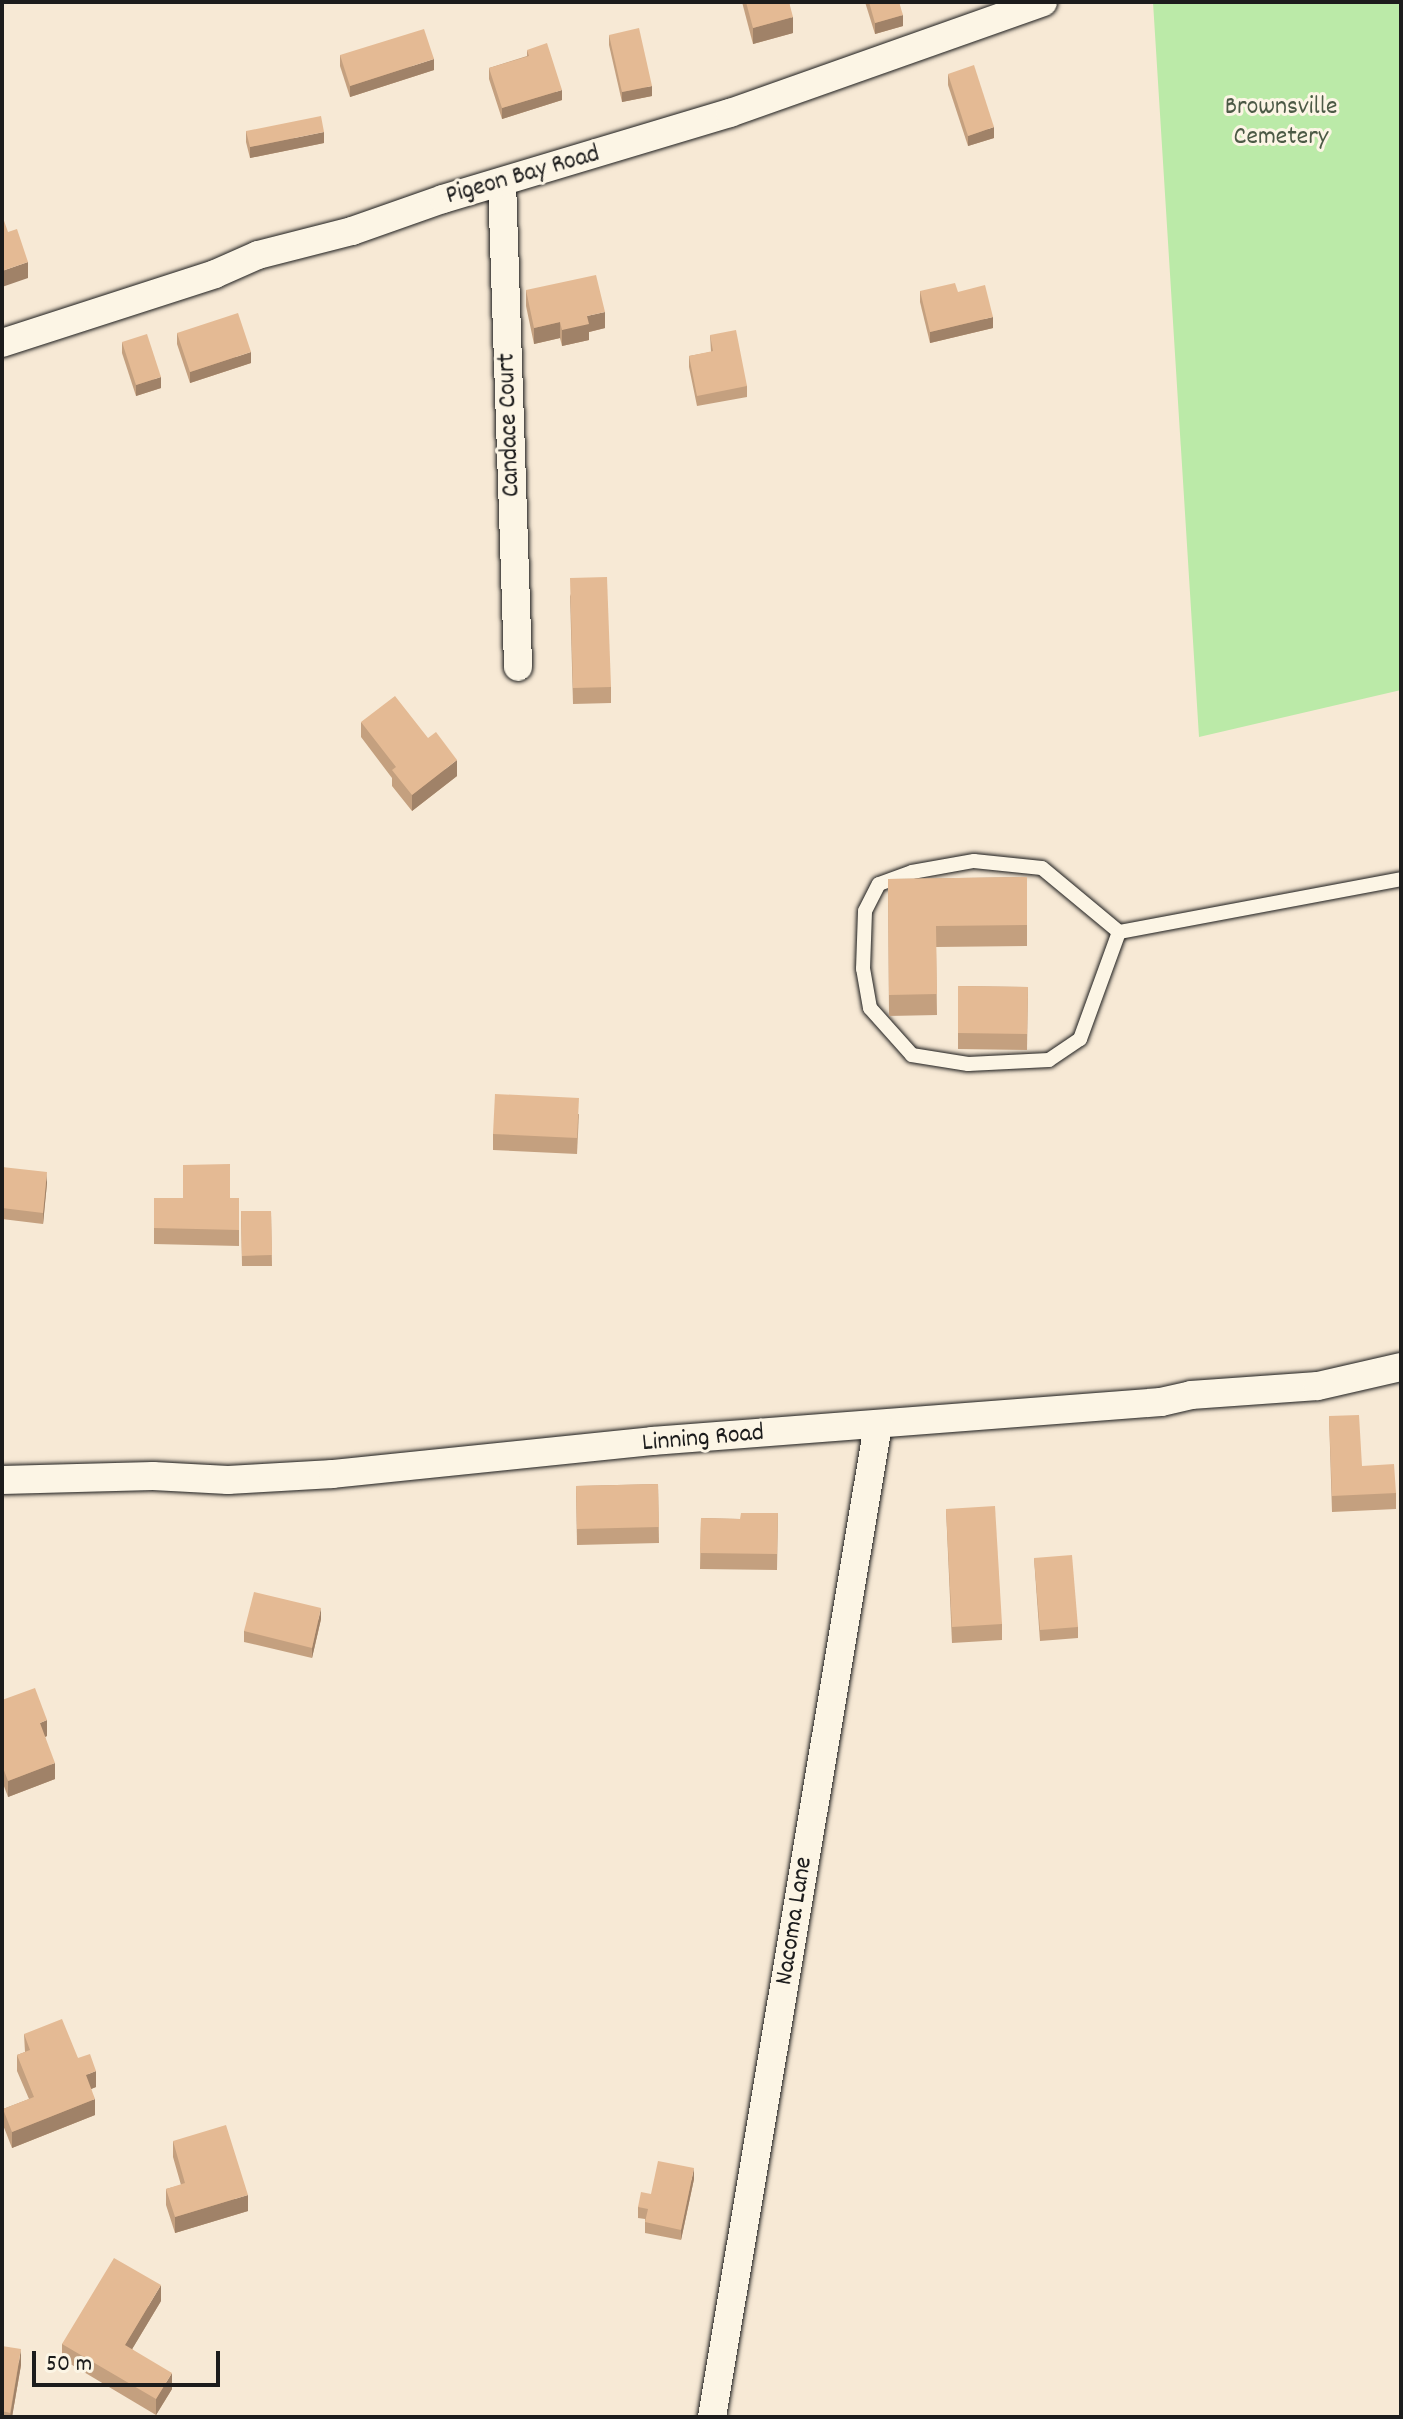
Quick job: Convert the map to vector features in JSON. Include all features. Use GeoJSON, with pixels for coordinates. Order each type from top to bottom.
{"type":"FeatureCollection","features":[{"type":"Feature","properties":{"kind":"street","name":"Pigeon Bay Road"},"geometry":{"type":"LineString","coordinates":[[2,343],[215,274],[258,255],[340,235],[730,113],[1043,2]]}},
{"type":"Feature","properties":{"kind":"street","name":"Candace Court"},"geometry":{"type":"LineString","coordinates":[[502,182],[518,667]]}},
{"type":"Feature","properties":{"kind":"street","name":"Linning Road"},"geometry":{"type":"LineString","coordinates":[[2,1480],[153,1476],[228,1480],[333,1474],[652,1441],[878,1425],[1318,1386],[1401,1367]]}},
{"type":"Feature","properties":{"kind":"street","name":"Nacoma Lane"},"geometry":{"type":"LineString","coordinates":[[712,2417],[878,1425]]}},
{"type":"Feature","properties":{"kind":"lane"},"geometry":{"type":"LineString","coordinates":[[974,861],[1042,868],[1119,932],[1080,1039],[1049,1060],[968,1064],[912,1055],[870,1008],[863,969],[865,911],[879,884],[912,872],[974,861]]}},
{"type":"Feature","properties":{"kind":"lane"},"geometry":{"type":"LineString","coordinates":[[1119,932],[1401,879]]}},
{"type":"Feature","properties":{"kind":"green space","name":"Brownsville Cemetery"},"geometry":{"type":"Polygon","coordinates":[[[1153,2],[1401,2],[1401,690],[1199,737],[1153,2]]]}},
{"type":"Feature","properties":{"kind":"building"},"geometry":{"type":"Polygon","coordinates":[[[746,2],[789,2],[793,17],[753,28],[746,2]]]}},
{"type":"Feature","properties":{"kind":"building"},"geometry":{"type":"Polygon","coordinates":[[[869,2],[899,2],[903,15],[875,23],[869,2]]]}},
{"type":"Feature","properties":{"kind":"building"},"geometry":{"type":"Polygon","coordinates":[[[639,28],[652,86],[622,92],[609,35],[639,28]]]}},
{"type":"Feature","properties":{"kind":"building"},"geometry":{"type":"Polygon","coordinates":[[[424,29],[434,59],[350,86],[340,55],[424,29]]]}},
{"type":"Feature","properties":{"kind":"building"},"geometry":{"type":"Polygon","coordinates":[[[547,43],[562,90],[502,108],[489,68],[529,56],[527,50],[547,43]]]}},
{"type":"Feature","properties":{"kind":"building"},"geometry":{"type":"Polygon","coordinates":[[[974,65],[994,127],[968,136],[948,74],[974,65]]]}},
{"type":"Feature","properties":{"kind":"building"},"geometry":{"type":"Polygon","coordinates":[[[321,116],[324,132],[250,147],[246,131],[321,116]]]}},
{"type":"Feature","properties":{"kind":"building"},"geometry":{"type":"Polygon","coordinates":[[[2,215],[8,232],[17,229],[28,262],[2,271],[2,215]]]}},
{"type":"Feature","properties":{"kind":"building"},"geometry":{"type":"Polygon","coordinates":[[[596,275],[605,312],[587,316],[589,324],[562,330],[560,322],[534,328],[526,290],[596,275]]]}},
{"type":"Feature","properties":{"kind":"building"},"geometry":{"type":"Polygon","coordinates":[[[955,283],[958,292],[985,285],[993,317],[930,332],[920,291],[955,283]]]}},
{"type":"Feature","properties":{"kind":"building"},"geometry":{"type":"Polygon","coordinates":[[[238,313],[251,352],[190,372],[177,333],[238,313]]]}},
{"type":"Feature","properties":{"kind":"building"},"geometry":{"type":"Polygon","coordinates":[[[736,330],[747,386],[697,396],[689,356],[713,351],[710,335],[736,330]]]}},
{"type":"Feature","properties":{"kind":"building"},"geometry":{"type":"Polygon","coordinates":[[[147,334],[161,377],[136,385],[122,342],[147,334]]]}},
{"type":"Feature","properties":{"kind":"building"},"geometry":{"type":"Polygon","coordinates":[[[607,577],[611,687],[573,688],[570,578],[607,577]]]}},
{"type":"Feature","properties":{"kind":"building"},"geometry":{"type":"Polygon","coordinates":[[[395,696],[428,738],[436,732],[457,760],[412,795],[392,770],[396,767],[361,722],[395,696]]]}},
{"type":"Feature","properties":{"kind":"building"},"geometry":{"type":"Polygon","coordinates":[[[1027,877],[1027,925],[936,926],[937,994],[889,995],[888,879],[1027,877]]]}},
{"type":"Feature","properties":{"kind":"building"},"geometry":{"type":"Polygon","coordinates":[[[958,986],[1028,987],[1027,1034],[958,1033],[958,986]]]}},
{"type":"Feature","properties":{"kind":"building"},"geometry":{"type":"Polygon","coordinates":[[[495,1094],[579,1098],[577,1138],[493,1134],[495,1094]]]}},
{"type":"Feature","properties":{"kind":"building"},"geometry":{"type":"Polygon","coordinates":[[[230,1164],[230,1198],[239,1198],[239,1230],[154,1228],[154,1198],[183,1198],[183,1165],[230,1164]]]}},
{"type":"Feature","properties":{"kind":"building"},"geometry":{"type":"Polygon","coordinates":[[[2,1167],[47,1172],[43,1213],[2,1208],[2,1167]]]}},
{"type":"Feature","properties":{"kind":"building"},"geometry":{"type":"Polygon","coordinates":[[[241,1211],[271,1211],[272,1255],[242,1256],[241,1211]]]}},
{"type":"Feature","properties":{"kind":"building"},"geometry":{"type":"Polygon","coordinates":[[[1359,1415],[1362,1466],[1394,1464],[1396,1493],[1332,1496],[1329,1416],[1359,1415]]]}},
{"type":"Feature","properties":{"kind":"building"},"geometry":{"type":"Polygon","coordinates":[[[658,1484],[659,1527],[577,1529],[576,1486],[658,1484]]]}},
{"type":"Feature","properties":{"kind":"building"},"geometry":{"type":"Polygon","coordinates":[[[995,1506],[1002,1624],[952,1627],[946,1509],[995,1506]]]}},
{"type":"Feature","properties":{"kind":"building"},"geometry":{"type":"Polygon","coordinates":[[[741,1513],[778,1513],[777,1554],[700,1553],[701,1518],[740,1519],[741,1513]]]}},
{"type":"Feature","properties":{"kind":"building"},"geometry":{"type":"Polygon","coordinates":[[[1072,1555],[1078,1627],[1040,1630],[1034,1558],[1072,1555]]]}},
{"type":"Feature","properties":{"kind":"building"},"geometry":{"type":"Polygon","coordinates":[[[254,1592],[321,1608],[312,1648],[244,1631],[254,1592]]]}},
{"type":"Feature","properties":{"kind":"building"},"geometry":{"type":"Polygon","coordinates":[[[35,1688],[47,1720],[40,1723],[55,1763],[8,1781],[2,1765],[2,1700],[35,1688]]]}},
{"type":"Feature","properties":{"kind":"building"},"geometry":{"type":"Polygon","coordinates":[[[62,2019],[78,2058],[90,2054],[96,2071],[86,2075],[95,2099],[12,2132],[3,2109],[34,2097],[17,2055],[30,2050],[24,2034],[62,2019]]]}},
{"type":"Feature","properties":{"kind":"building"},"geometry":{"type":"Polygon","coordinates":[[[226,2125],[248,2195],[175,2217],[166,2189],[185,2183],[173,2141],[226,2125]]]}},
{"type":"Feature","properties":{"kind":"building"},"geometry":{"type":"Polygon","coordinates":[[[658,2161],[694,2168],[681,2230],[645,2222],[648,2209],[638,2207],[641,2192],[651,2194],[658,2161]]]}},
{"type":"Feature","properties":{"kind":"building"},"geometry":{"type":"Polygon","coordinates":[[[114,2258],[161,2285],[125,2345],[172,2373],[156,2399],[62,2344],[114,2258]]]}},
{"type":"Feature","properties":{"kind":"building"},"geometry":{"type":"Polygon","coordinates":[[[2,2346],[21,2349],[10,2413],[2,2411],[2,2346]]]}}]}
